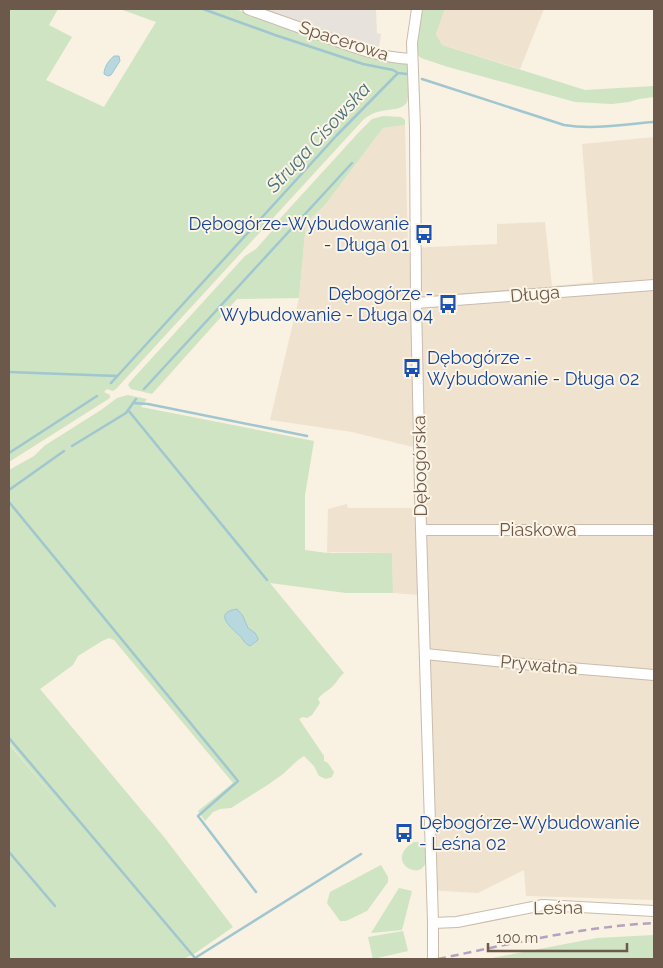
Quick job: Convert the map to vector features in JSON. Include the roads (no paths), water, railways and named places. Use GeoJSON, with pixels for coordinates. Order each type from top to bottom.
{"type":"FeatureCollection","features":[{"type":"Feature","properties":{"kind":"street","name":"Spacerowa"},"geometry":{"type":"LineString","coordinates":[[248,9],[381,56],[412,59]]}},
{"type":"Feature","properties":{"kind":"street","name":"Dębogórska"},"geometry":{"type":"LineString","coordinates":[[417,9],[412,43],[415,128],[416,303],[433,959]]}},
{"type":"Feature","properties":{"kind":"street","name":"Długa"},"geometry":{"type":"LineString","coordinates":[[416,303],[654,285]]}},
{"type":"Feature","properties":{"kind":"street","name":"Piaskowa"},"geometry":{"type":"LineString","coordinates":[[421,530],[654,530]]}},
{"type":"Feature","properties":{"kind":"street","name":"Prywatna"},"geometry":{"type":"LineString","coordinates":[[425,654],[654,675]]}},
{"type":"Feature","properties":{"kind":"street","name":"Leśna"},"geometry":{"type":"LineString","coordinates":[[433,923],[457,922],[543,905],[654,912]]}},
{"type":"Feature","properties":{"kind":"water"},"geometry":{"type":"Polygon","coordinates":[[[114,56],[119,56],[120,61],[111,75],[108,76],[104,74],[105,69],[114,56]]]}},
{"type":"Feature","properties":{"kind":"water"},"geometry":{"type":"Polygon","coordinates":[[[237,609],[243,616],[248,628],[258,638],[250,646],[226,621],[226,614],[237,609]]]}},
{"type":"Feature","properties":{"kind":"waterway"},"geometry":{"type":"LineString","coordinates":[[203,9],[363,64],[407,74]]}},
{"type":"Feature","properties":{"kind":"waterway","name":"Struga Cisowska"},"geometry":{"type":"LineString","coordinates":[[111,383],[337,135],[398,73]]}},
{"type":"Feature","properties":{"kind":"waterway","name":"Struga Cisowska"},"geometry":{"type":"LineString","coordinates":[[422,79],[564,125],[598,127],[654,122]]}},
{"type":"Feature","properties":{"kind":"waterway"},"geometry":{"type":"LineString","coordinates":[[144,389],[352,163]]}},
{"type":"Feature","properties":{"kind":"waterway"},"geometry":{"type":"LineString","coordinates":[[9,372],[117,376]]}},
{"type":"Feature","properties":{"kind":"waterway","name":"Struga Cisowska"},"geometry":{"type":"LineString","coordinates":[[9,453],[97,396]]}},
{"type":"Feature","properties":{"kind":"waterway"},"geometry":{"type":"LineString","coordinates":[[72,446],[126,413],[136,399]]}},
{"type":"Feature","properties":{"kind":"waterway"},"geometry":{"type":"LineString","coordinates":[[133,403],[148,404],[307,436]]}},
{"type":"Feature","properties":{"kind":"waterway"},"geometry":{"type":"LineString","coordinates":[[128,410],[267,580]]}},
{"type":"Feature","properties":{"kind":"waterway"},"geometry":{"type":"LineString","coordinates":[[9,490],[64,451]]}},
{"type":"Feature","properties":{"kind":"waterway"},"geometry":{"type":"LineString","coordinates":[[9,502],[238,781],[198,816],[256,892]]}},
{"type":"Feature","properties":{"kind":"waterway"},"geometry":{"type":"LineString","coordinates":[[9,738],[195,958],[361,854]]}},
{"type":"Feature","properties":{"kind":"waterway"},"geometry":{"type":"LineString","coordinates":[[9,852],[55,906]]}},
{"type":"Feature","properties":{"kind":"railway"},"geometry":{"type":"LineString","coordinates":[[438,959],[573,932],[654,923]]}},
{"type":"Feature","properties":{"kind":"place","name":"Dębogórze-Wybudowanie - Długa 01"},"geometry":{"type":"Point","coordinates":[424,234]}},
{"type":"Feature","properties":{"kind":"place","name":"Dębogórze - Wybudowanie - Długa 04"},"geometry":{"type":"Point","coordinates":[448,304]}},
{"type":"Feature","properties":{"kind":"place","name":"Dębogórze - Wybudowanie - Długa 02"},"geometry":{"type":"Point","coordinates":[412,368]}},
{"type":"Feature","properties":{"kind":"place","name":"Dębogórze-Wybudowanie - Leśna 02"},"geometry":{"type":"Point","coordinates":[404,833]}}]}
